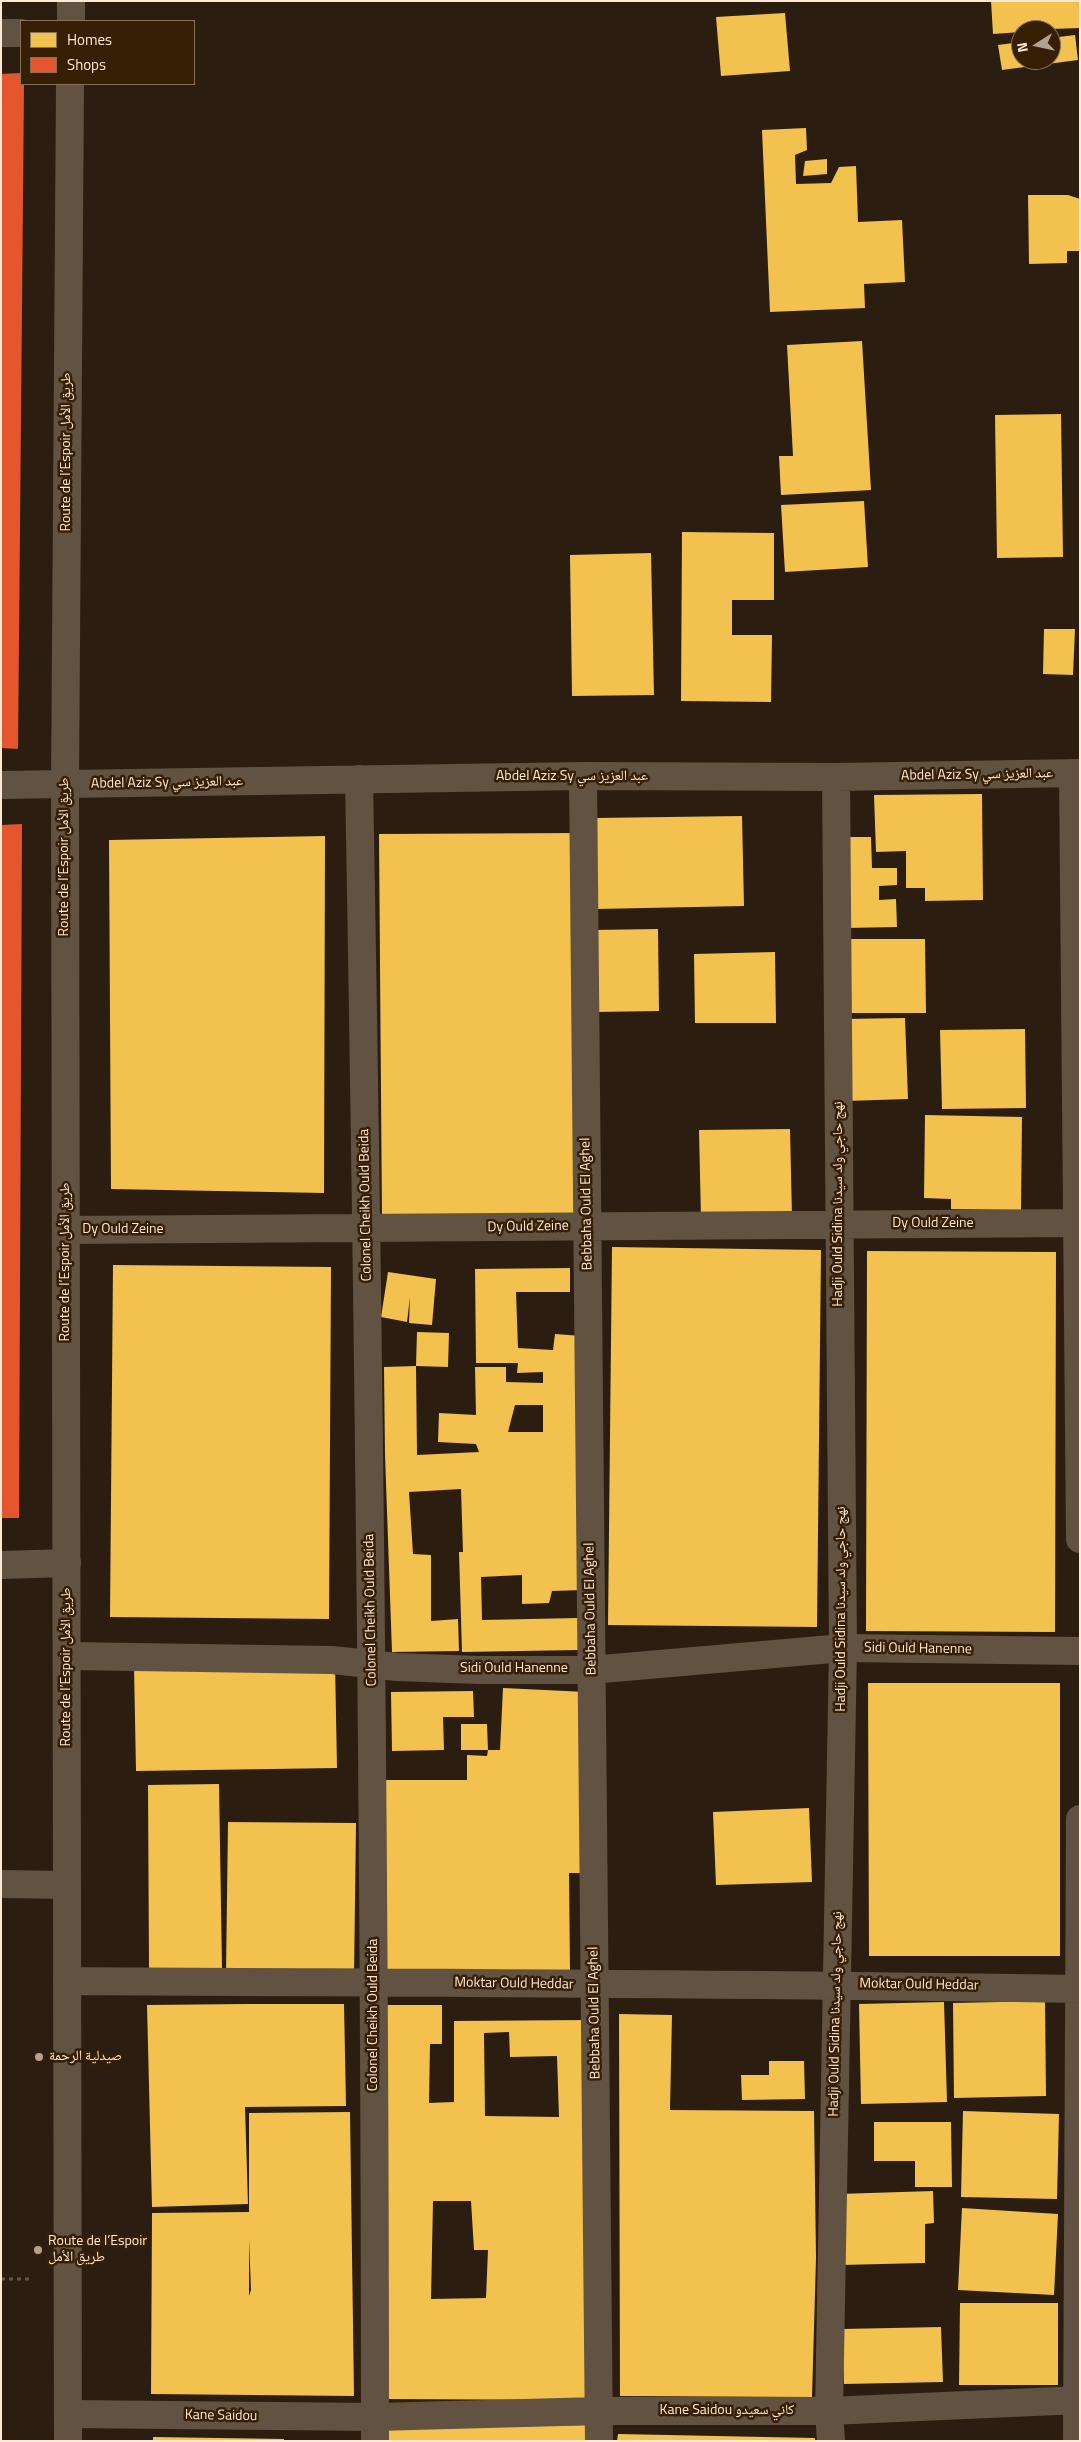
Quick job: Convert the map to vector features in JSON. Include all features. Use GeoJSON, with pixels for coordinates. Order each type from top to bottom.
{"type":"FeatureCollection","features":[{"type":"Feature","properties":{"kind":"street"},"geometry":{"type":"LineString","coordinates":[[71,1],[71,20]]}},
{"type":"Feature","properties":{"kind":"street"},"geometry":{"type":"LineString","coordinates":[[1,33],[20,32]]}},
{"type":"Feature","properties":{"kind":"street","name":"Route de l’Espoir طريق الأمل"},"geometry":{"type":"LineString","coordinates":[[68,2428],[68,1656],[66,1563],[64,785],[70,85]]}},
{"type":"Feature","properties":{"kind":"street"},"geometry":{"type":"LineString","coordinates":[[1076,773],[1080,1539]]}},
{"type":"Feature","properties":{"kind":"street","name":"Abdel Aziz Sy عبد العزيز سي"},"geometry":{"type":"LineString","coordinates":[[1,785],[583,776],[836,777],[1076,773]]}},
{"type":"Feature","properties":{"kind":"street","name":"Bebbaha Ould El Aghel"},"geometry":{"type":"LineString","coordinates":[[583,776],[599,2441]]}},
{"type":"Feature","properties":{"kind":"street","name":"Hadji Ould Sidina نهج حاجي ولد سيدنا"},"geometry":{"type":"LineString","coordinates":[[831,2441],[829,2412],[843,1648],[836,777]]}},
{"type":"Feature","properties":{"kind":"street","name":"Colonel Cheikh Ould Beida"},"geometry":{"type":"LineString","coordinates":[[359,779],[367,1229],[375,1983],[375,2429]]}},
{"type":"Feature","properties":{"kind":"street","name":"Dy Ould Zeine"},"geometry":{"type":"LineString","coordinates":[[66,1230],[1078,1223]]}},
{"type":"Feature","properties":{"kind":"street"},"geometry":{"type":"LineString","coordinates":[[1,1565],[66,1563]]}},
{"type":"Feature","properties":{"kind":"street","name":"Sidi Ould Hanenne"},"geometry":{"type":"LineString","coordinates":[[68,1656],[332,1660],[397,1667],[479,1670],[591,1670],[843,1648],[1080,1650]]}},
{"type":"Feature","properties":{"kind":"street"},"geometry":{"type":"LineString","coordinates":[[1077,2441],[1080,1820]]}},
{"type":"Feature","properties":{"kind":"street"},"geometry":{"type":"LineString","coordinates":[[1,1884],[67,1885]]}},
{"type":"Feature","properties":{"kind":"street","name":"Moktar Ould Heddar"},"geometry":{"type":"LineString","coordinates":[[67,1981],[594,1985],[837,1984],[1079,1989]]}},
{"type":"Feature","properties":{"kind":"street","name":"Kane Saidou كاني سعيدو"},"geometry":{"type":"LineString","coordinates":[[375,2429],[599,2411],[829,2412],[1078,2400]]}},
{"type":"Feature","properties":{"kind":"street","name":"Kane Saidou"},"geometry":{"type":"LineString","coordinates":[[68,2428],[375,2429]]}},
{"type":"Feature","properties":{"kind":"building: Homes"},"geometry":{"type":"Polygon","coordinates":[[[991,1],[1080,1],[1080,28],[1061,29],[1061,20],[1011,20],[1011,33],[993,34],[991,1]]]}},
{"type":"Feature","properties":{"kind":"building: Homes"},"geometry":{"type":"Polygon","coordinates":[[[785,13],[790,71],[721,76],[716,17],[785,13]]]}},
{"type":"Feature","properties":{"kind":"building: Homes"},"geometry":{"type":"Polygon","coordinates":[[[1075,35],[1078,60],[1061,62],[1061,37],[1075,35]]]}},
{"type":"Feature","properties":{"kind":"building: Homes"},"geometry":{"type":"Polygon","coordinates":[[[1011,43],[1011,69],[1002,70],[998,45],[1011,43]]]}},
{"type":"Feature","properties":{"kind":"building: Homes"},"geometry":{"type":"Polygon","coordinates":[[[806,128],[807,150],[795,155],[796,184],[831,183],[839,167],[856,166],[858,222],[902,220],[905,282],[864,284],[865,308],[770,312],[762,130],[806,128]]]}},
{"type":"Feature","properties":{"kind":"building: Homes"},"geometry":{"type":"Polygon","coordinates":[[[827,159],[827,174],[803,176],[805,161],[827,159]]]}},
{"type":"Feature","properties":{"kind":"building: Homes"},"geometry":{"type":"Polygon","coordinates":[[[1028,195],[1068,195],[1080,199],[1080,251],[1067,251],[1067,263],[1029,264],[1028,195]]]}},
{"type":"Feature","properties":{"kind":"building: Homes"},"geometry":{"type":"Polygon","coordinates":[[[862,341],[871,490],[781,495],[779,456],[793,456],[787,345],[862,341]]]}},
{"type":"Feature","properties":{"kind":"building: Homes"},"geometry":{"type":"Polygon","coordinates":[[[1061,414],[1063,557],[997,558],[995,415],[1061,414]]]}},
{"type":"Feature","properties":{"kind":"building: Homes"},"geometry":{"type":"Polygon","coordinates":[[[864,501],[868,567],[785,572],[781,505],[864,501]]]}},
{"type":"Feature","properties":{"kind":"building: Homes"},"geometry":{"type":"Polygon","coordinates":[[[682,532],[774,533],[774,600],[732,600],[732,635],[772,635],[771,702],[681,701],[682,532]]]}},
{"type":"Feature","properties":{"kind":"building: Homes"},"geometry":{"type":"Polygon","coordinates":[[[651,553],[654,695],[572,696],[570,555],[651,553]]]}},
{"type":"Feature","properties":{"kind":"building: Homes"},"geometry":{"type":"Polygon","coordinates":[[[1044,629],[1075,629],[1073,675],[1043,674],[1044,629]]]}},
{"type":"Feature","properties":{"kind":"building: Homes"},"geometry":{"type":"Polygon","coordinates":[[[982,794],[983,900],[925,901],[925,888],[906,888],[906,851],[876,852],[874,795],[982,794]]]}},
{"type":"Feature","properties":{"kind":"building: Homes"},"geometry":{"type":"Polygon","coordinates":[[[742,816],[744,906],[596,909],[595,818],[742,816]]]}},
{"type":"Feature","properties":{"kind":"building: Homes"},"geometry":{"type":"Polygon","coordinates":[[[580,833],[582,1220],[382,1221],[379,834],[580,833]]]}},
{"type":"Feature","properties":{"kind":"building: Homes"},"geometry":{"type":"Polygon","coordinates":[[[325,836],[324,1193],[111,1189],[109,840],[325,836]]]}},
{"type":"Feature","properties":{"kind":"building: Homes"},"geometry":{"type":"Polygon","coordinates":[[[843,837],[871,837],[872,868],[897,868],[897,885],[879,886],[879,900],[896,899],[897,927],[845,928],[843,837]]]}},
{"type":"Feature","properties":{"kind":"building: Homes"},"geometry":{"type":"Polygon","coordinates":[[[658,929],[659,1011],[595,1012],[593,930],[658,929]]]}},
{"type":"Feature","properties":{"kind":"building: Homes"},"geometry":{"type":"Polygon","coordinates":[[[847,939],[925,939],[926,1013],[850,1013],[847,939]]]}},
{"type":"Feature","properties":{"kind":"building: Homes"},"geometry":{"type":"Polygon","coordinates":[[[775,952],[776,1023],[695,1023],[694,954],[775,952]]]}},
{"type":"Feature","properties":{"kind":"building: Homes"},"geometry":{"type":"Polygon","coordinates":[[[905,1018],[908,1099],[846,1101],[844,1019],[905,1018]]]}},
{"type":"Feature","properties":{"kind":"building: Homes"},"geometry":{"type":"Polygon","coordinates":[[[1025,1029],[1026,1108],[942,1109],[940,1030],[1025,1029]]]}},
{"type":"Feature","properties":{"kind":"building: Homes"},"geometry":{"type":"Polygon","coordinates":[[[925,1115],[1022,1117],[1021,1210],[951,1209],[951,1199],[924,1198],[925,1115]]]}},
{"type":"Feature","properties":{"kind":"building: Homes"},"geometry":{"type":"Polygon","coordinates":[[[790,1129],[792,1217],[701,1219],[699,1130],[790,1129]]]}},
{"type":"Feature","properties":{"kind":"building: Homes"},"geometry":{"type":"Polygon","coordinates":[[[612,1247],[821,1250],[817,1627],[608,1625],[612,1247]]]}},
{"type":"Feature","properties":{"kind":"building: Homes"},"geometry":{"type":"Polygon","coordinates":[[[867,1251],[1056,1252],[1055,1632],[866,1631],[867,1251]]]}},
{"type":"Feature","properties":{"kind":"building: Homes"},"geometry":{"type":"Polygon","coordinates":[[[113,1265],[331,1267],[329,1619],[110,1617],[113,1265]]]}},
{"type":"Feature","properties":{"kind":"building: Homes"},"geometry":{"type":"Polygon","coordinates":[[[570,1268],[570,1292],[516,1292],[518,1348],[553,1350],[555,1334],[582,1336],[583,1590],[552,1591],[549,1603],[522,1604],[522,1575],[481,1577],[482,1620],[578,1618],[579,1650],[462,1652],[459,1552],[463,1552],[461,1489],[409,1492],[413,1554],[431,1555],[431,1621],[458,1619],[459,1651],[392,1652],[384,1367],[416,1366],[417,1455],[479,1452],[476,1444],[438,1442],[439,1413],[476,1415],[475,1367],[506,1367],[506,1382],[543,1383],[543,1372],[517,1373],[518,1363],[476,1363],[475,1269],[570,1268]],[[515,1405],[508,1432],[543,1432],[543,1405],[515,1405]]]}},
{"type":"Feature","properties":{"kind":"building: Homes"},"geometry":{"type":"Polygon","coordinates":[[[388,1272],[436,1279],[432,1325],[409,1323],[410,1297],[407,1322],[381,1317],[388,1272]]]}},
{"type":"Feature","properties":{"kind":"building: Homes"},"geometry":{"type":"Polygon","coordinates":[[[417,1332],[449,1333],[448,1367],[416,1366],[417,1332]]]}},
{"type":"Feature","properties":{"kind":"building: Homes"},"geometry":{"type":"Polygon","coordinates":[[[335,1662],[337,1768],[136,1771],[134,1666],[335,1662]]]}},
{"type":"Feature","properties":{"kind":"building: Homes"},"geometry":{"type":"Polygon","coordinates":[[[868,1683],[1060,1683],[1060,1956],[869,1956],[868,1683]]]}},
{"type":"Feature","properties":{"kind":"building: Homes"},"geometry":{"type":"Polygon","coordinates":[[[503,1688],[586,1692],[583,1873],[569,1873],[570,1972],[381,1973],[382,1780],[467,1780],[467,1755],[487,1756],[488,1750],[500,1750],[503,1688]]]}},
{"type":"Feature","properties":{"kind":"building: Homes"},"geometry":{"type":"Polygon","coordinates":[[[473,1691],[474,1717],[443,1717],[444,1750],[392,1751],[391,1692],[473,1691]]]}},
{"type":"Feature","properties":{"kind":"building: Homes"},"geometry":{"type":"Polygon","coordinates":[[[461,1724],[487,1724],[488,1750],[461,1750],[461,1724]]]}},
{"type":"Feature","properties":{"kind":"building: Homes"},"geometry":{"type":"Polygon","coordinates":[[[219,1784],[222,1968],[149,1968],[148,1785],[219,1784]]]}},
{"type":"Feature","properties":{"kind":"building: Homes"},"geometry":{"type":"Polygon","coordinates":[[[809,1808],[812,1882],[716,1885],[713,1812],[809,1808]]]}},
{"type":"Feature","properties":{"kind":"building: Homes"},"geometry":{"type":"Polygon","coordinates":[[[228,1822],[356,1823],[354,1975],[226,1973],[228,1822]]]}},
{"type":"Feature","properties":{"kind":"building: Homes"},"geometry":{"type":"Polygon","coordinates":[[[1045,2001],[1046,2096],[954,2098],[953,2003],[1045,2001]]]}},
{"type":"Feature","properties":{"kind":"building: Homes"},"geometry":{"type":"Polygon","coordinates":[[[944,2002],[947,2102],[861,2104],[859,2004],[944,2002]]]}},
{"type":"Feature","properties":{"kind":"building: Homes"},"geometry":{"type":"Polygon","coordinates":[[[344,2004],[346,2106],[245,2107],[248,2204],[152,2207],[147,2005],[344,2004]]]}},
{"type":"Feature","properties":{"kind":"building: Homes"},"geometry":{"type":"Polygon","coordinates":[[[382,2005],[442,2005],[442,2044],[430,2044],[429,2103],[454,2102],[454,2021],[588,2020],[588,2400],[385,2399],[382,2005]],[[509,2032],[484,2033],[485,2116],[559,2117],[557,2056],[510,2057],[509,2032]],[[433,2201],[431,2299],[486,2298],[488,2250],[474,2250],[471,2201],[433,2201]]]}},
{"type":"Feature","properties":{"kind":"building: Homes"},"geometry":{"type":"Polygon","coordinates":[[[619,2014],[672,2015],[670,2110],[814,2111],[816,2258],[812,2397],[620,2396],[619,2014]]]}},
{"type":"Feature","properties":{"kind":"building: Homes"},"geometry":{"type":"Polygon","coordinates":[[[769,2061],[804,2061],[805,2099],[742,2100],[741,2075],[769,2075],[769,2061]]]}},
{"type":"Feature","properties":{"kind":"building: Homes"},"geometry":{"type":"Polygon","coordinates":[[[963,2111],[1059,2114],[1057,2199],[961,2197],[963,2111]]]}},
{"type":"Feature","properties":{"kind":"building: Homes"},"geometry":{"type":"Polygon","coordinates":[[[350,2112],[354,2396],[151,2394],[152,2213],[249,2212],[249,2113],[350,2112]],[[249,2239],[249,2296],[251,2290],[249,2239]]]}},
{"type":"Feature","properties":{"kind":"building: Homes"},"geometry":{"type":"Polygon","coordinates":[[[874,2122],[951,2122],[952,2187],[915,2187],[915,2161],[874,2161],[874,2122]]]}},
{"type":"Feature","properties":{"kind":"building: Homes"},"geometry":{"type":"Polygon","coordinates":[[[933,2191],[934,2223],[925,2224],[925,2263],[840,2265],[838,2194],[933,2191]]]}},
{"type":"Feature","properties":{"kind":"building: Homes"},"geometry":{"type":"Polygon","coordinates":[[[962,2208],[1058,2214],[1054,2295],[958,2290],[962,2208]]]}},
{"type":"Feature","properties":{"kind":"building: Homes"},"geometry":{"type":"Polygon","coordinates":[[[960,2303],[1058,2303],[1058,2385],[959,2385],[960,2303]]]}},
{"type":"Feature","properties":{"kind":"building: Homes"},"geometry":{"type":"Polygon","coordinates":[[[941,2327],[943,2382],[844,2384],[842,2329],[941,2327]]]}},
{"type":"Feature","properties":{"kind":"building: Homes"},"geometry":{"type":"Polygon","coordinates":[[[587,2425],[587,2441],[383,2441],[382,2428],[587,2425]]]}},
{"type":"Feature","properties":{"kind":"building: Homes"},"geometry":{"type":"Polygon","coordinates":[[[618,2434],[815,2438],[815,2441],[617,2441],[618,2434]]]}},
{"type":"Feature","properties":{"kind":"building: Homes"},"geometry":{"type":"Polygon","coordinates":[[[153,2437],[284,2439],[284,2441],[153,2441],[153,2437]]]}},
{"type":"Feature","properties":{"kind":"building: Shops"},"geometry":{"type":"Polygon","coordinates":[[[20,73],[20,85],[24,85],[18,749],[1,748],[1,74],[20,73]]]}},
{"type":"Feature","properties":{"kind":"building: Shops"},"geometry":{"type":"Polygon","coordinates":[[[22,824],[19,1518],[1,1518],[1,825],[22,824]]]}},
{"type":"Feature","properties":{"kind":"place","name":"صيدلية الرحمة"},"geometry":{"type":"Point","coordinates":[39,2057]}},
{"type":"Feature","properties":{"kind":"place","name":"Route de l’Espoir طريق الأمل"},"geometry":{"type":"Point","coordinates":[38,2250]}}]}
